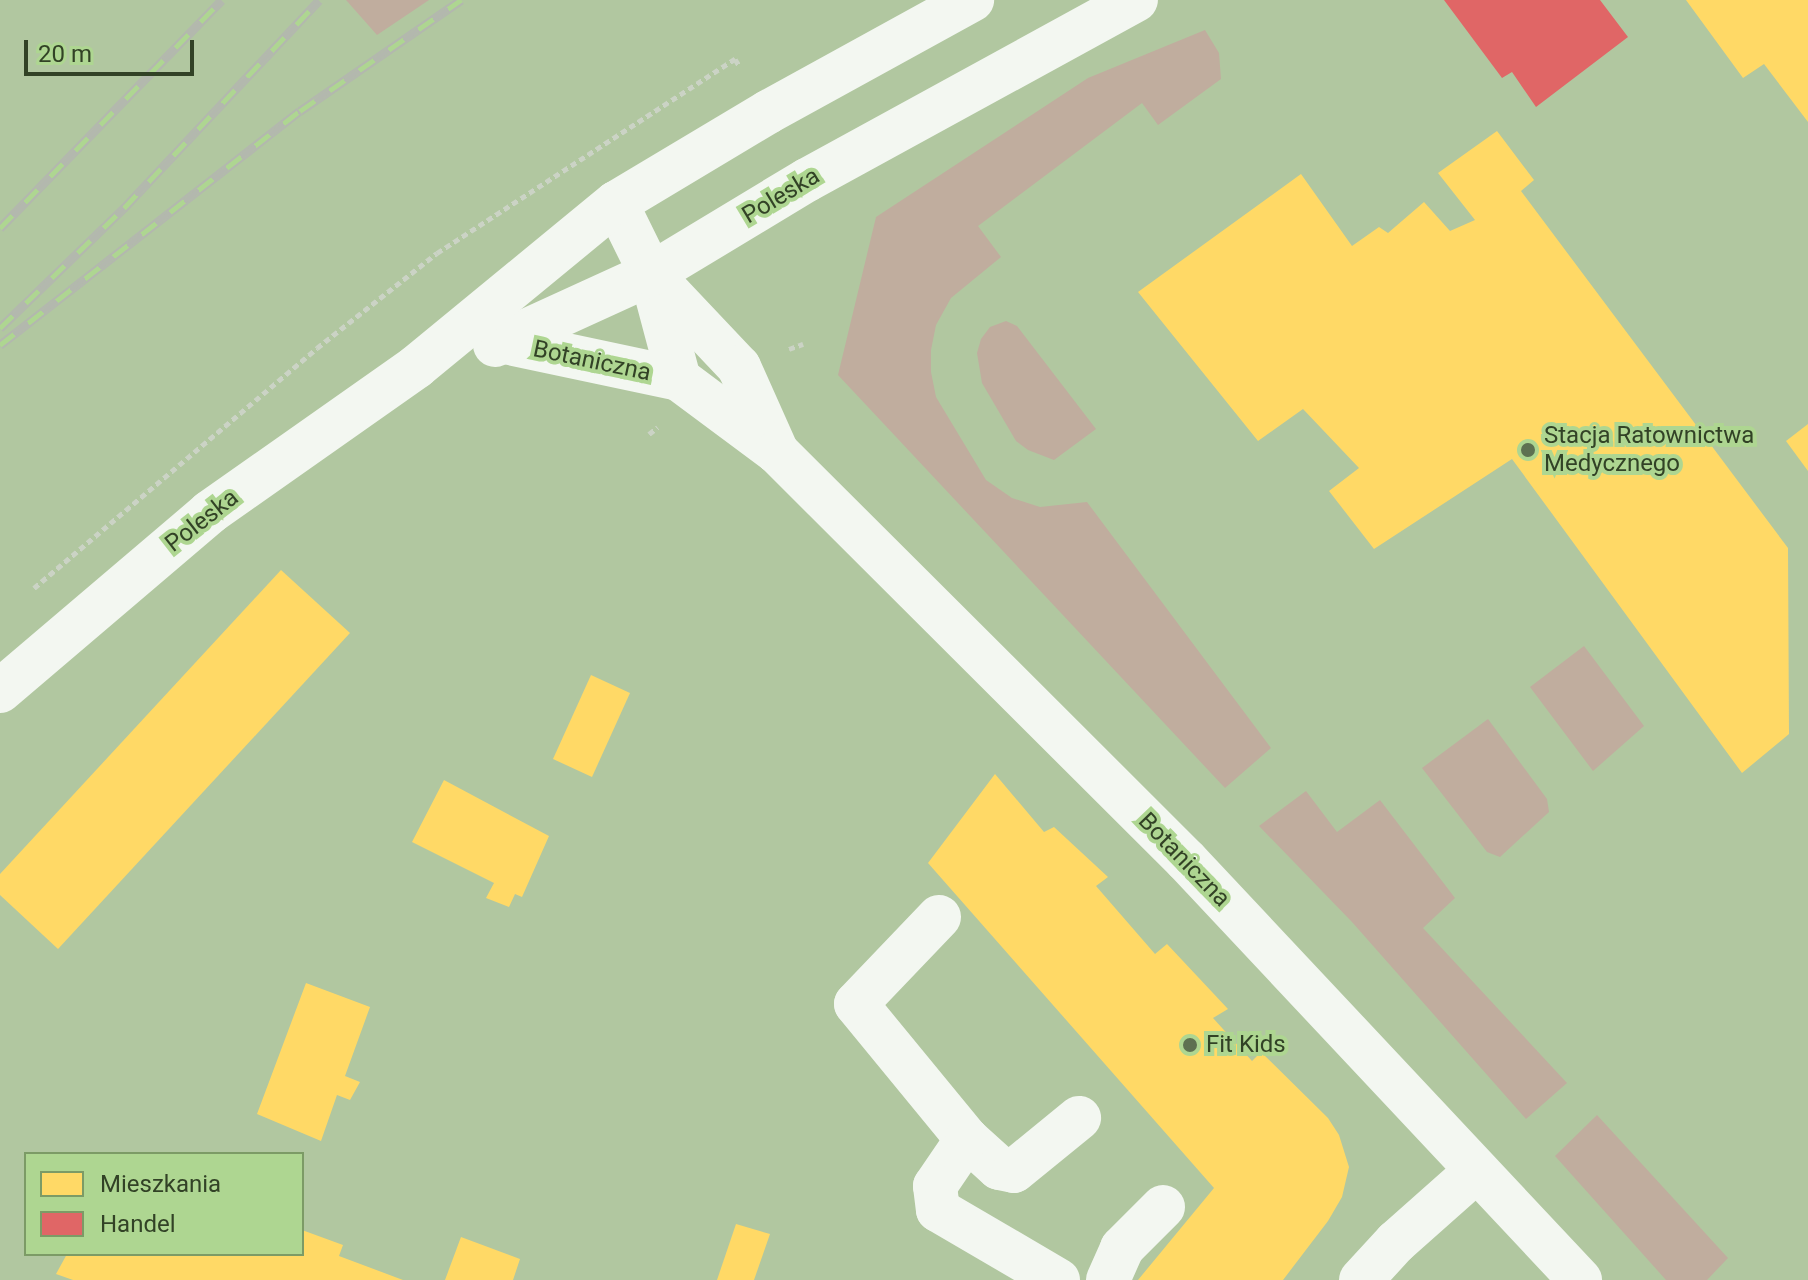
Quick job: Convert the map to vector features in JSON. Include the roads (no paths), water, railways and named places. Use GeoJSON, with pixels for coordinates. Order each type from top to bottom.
{"type":"FeatureCollection","features":[{"type":"Feature","properties":{"kind":"main road","name":"Poleska"},"geometry":{"type":"LineString","coordinates":[[0,691],[210,512],[416,367],[616,203],[768,112],[972,0]]}},
{"type":"Feature","properties":{"kind":"main road","name":"Poleska"},"geometry":{"type":"LineString","coordinates":[[416,367],[505,342],[651,274],[807,180],[1136,0]]}},
{"type":"Feature","properties":{"kind":"main road","name":"Botaniczna"},"geometry":{"type":"LineString","coordinates":[[616,203],[651,274],[679,379]]}},
{"type":"Feature","properties":{"kind":"main road","name":"Botaniczna"},"geometry":{"type":"LineString","coordinates":[[651,274],[739,367],[777,452]]}},
{"type":"Feature","properties":{"kind":"main road","name":"Botaniczna"},"geometry":{"type":"LineString","coordinates":[[505,342],[679,379],[777,452],[1186,860],[1580,1280]]}},
{"type":"Feature","properties":{"kind":"main road"},"geometry":{"type":"LineString","coordinates":[[939,917],[856,1004],[967,1139],[999,1168],[1014,1171],[1079,1118]]}},
{"type":"Feature","properties":{"kind":"main road"},"geometry":{"type":"LineString","coordinates":[[967,1139],[935,1186],[938,1210],[1058,1280]]}},
{"type":"Feature","properties":{"kind":"main road"},"geometry":{"type":"LineString","coordinates":[[1361,1280],[1396,1242],[1476,1171]]}},
{"type":"Feature","properties":{"kind":"main road"},"geometry":{"type":"LineString","coordinates":[[1108,1280],[1122,1248],[1163,1207]]}},
{"type":"Feature","properties":{"kind":"railway"},"geometry":{"type":"LineString","coordinates":[[0,228],[222,0]]}},
{"type":"Feature","properties":{"kind":"railway"},"geometry":{"type":"LineString","coordinates":[[0,328],[124,208],[319,0]]}},
{"type":"Feature","properties":{"kind":"railway"},"geometry":{"type":"LineString","coordinates":[[0,345],[300,111],[461,0]]}},
{"type":"Feature","properties":{"kind":"place","name":"Stacja Ratownictwa Medycznego"},"geometry":{"type":"Point","coordinates":[1528,450]}},
{"type":"Feature","properties":{"kind":"place","name":"Fit Kids"},"geometry":{"type":"Point","coordinates":[1190,1045]}}]}
